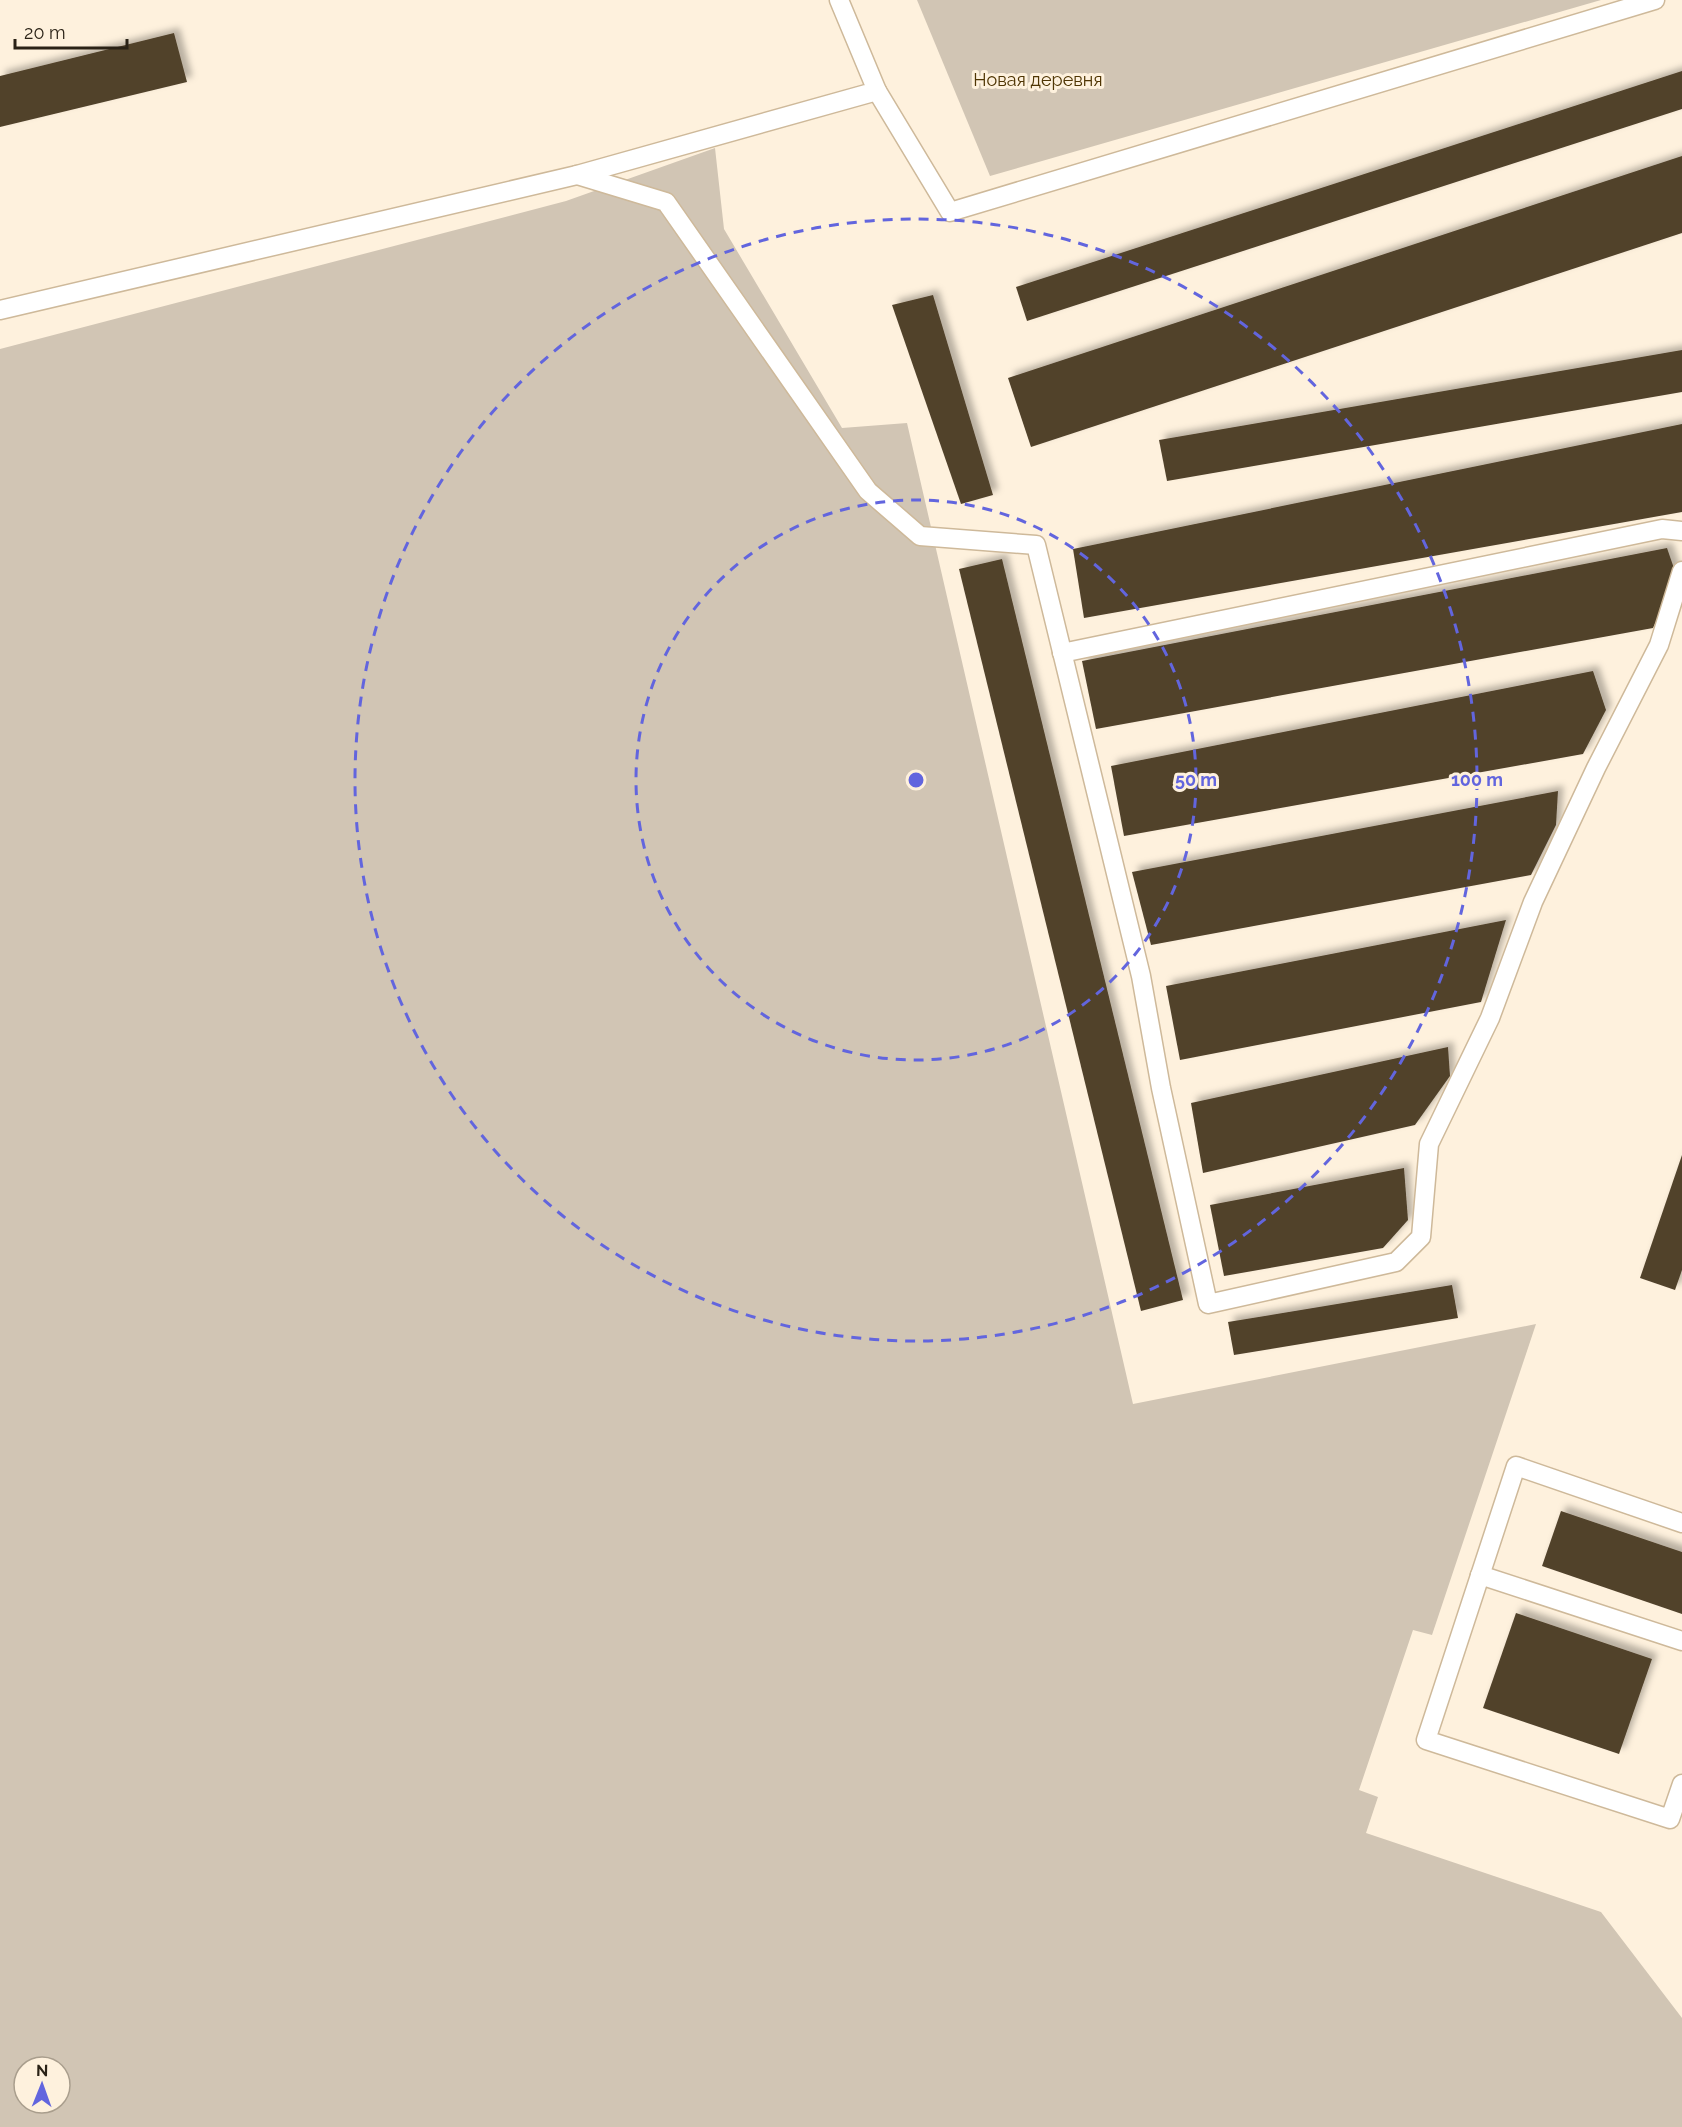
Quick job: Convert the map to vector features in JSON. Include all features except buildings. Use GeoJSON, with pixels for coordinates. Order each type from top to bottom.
{"type":"FeatureCollection","features":[{"type":"Feature","properties":{"kind":"lane"},"geometry":{"type":"LineString","coordinates":[[839,0],[877,91],[950,212],[1655,0]]}},
{"type":"Feature","properties":{"kind":"lane"},"geometry":{"type":"LineString","coordinates":[[0,310],[577,175],[877,91]]}},
{"type":"Feature","properties":{"kind":"lane"},"geometry":{"type":"LineString","coordinates":[[577,175],[666,202],[868,491],[920,536],[1036,545],[1141,976],[1161,1088],[1208,1304],[1396,1262],[1421,1237],[1429,1144],[1490,1017],[1533,902],[1596,768],[1659,645],[1682,571]]}},
{"type":"Feature","properties":{"kind":"lane"},"geometry":{"type":"LineString","coordinates":[[1062,653],[1662,529],[1682,531]]}},
{"type":"Feature","properties":{"kind":"lane"},"geometry":{"type":"LineString","coordinates":[[1682,1523],[1516,1466],[1426,1740],[1670,1819],[1682,1784]]}},
{"type":"Feature","properties":{"kind":"lane"},"geometry":{"type":"LineString","coordinates":[[1480,1575],[1682,1641]]}},
{"type":"Feature","properties":{"kind":"green space","name":"Новая деревня"},"geometry":{"type":"Polygon","coordinates":[[[917,0],[1601,0],[990,176],[917,0]]]}},
{"type":"Feature","properties":{"kind":"green space"},"geometry":{"type":"Polygon","coordinates":[[[715,148],[724,229],[842,428],[907,423],[1133,1404],[1536,1324],[1432,1635],[1413,1630],[1359,1790],[1378,1797],[1366,1833],[1601,1912],[1682,2018],[1682,2127],[0,2127],[0,349],[566,201],[715,148]]]}}]}
